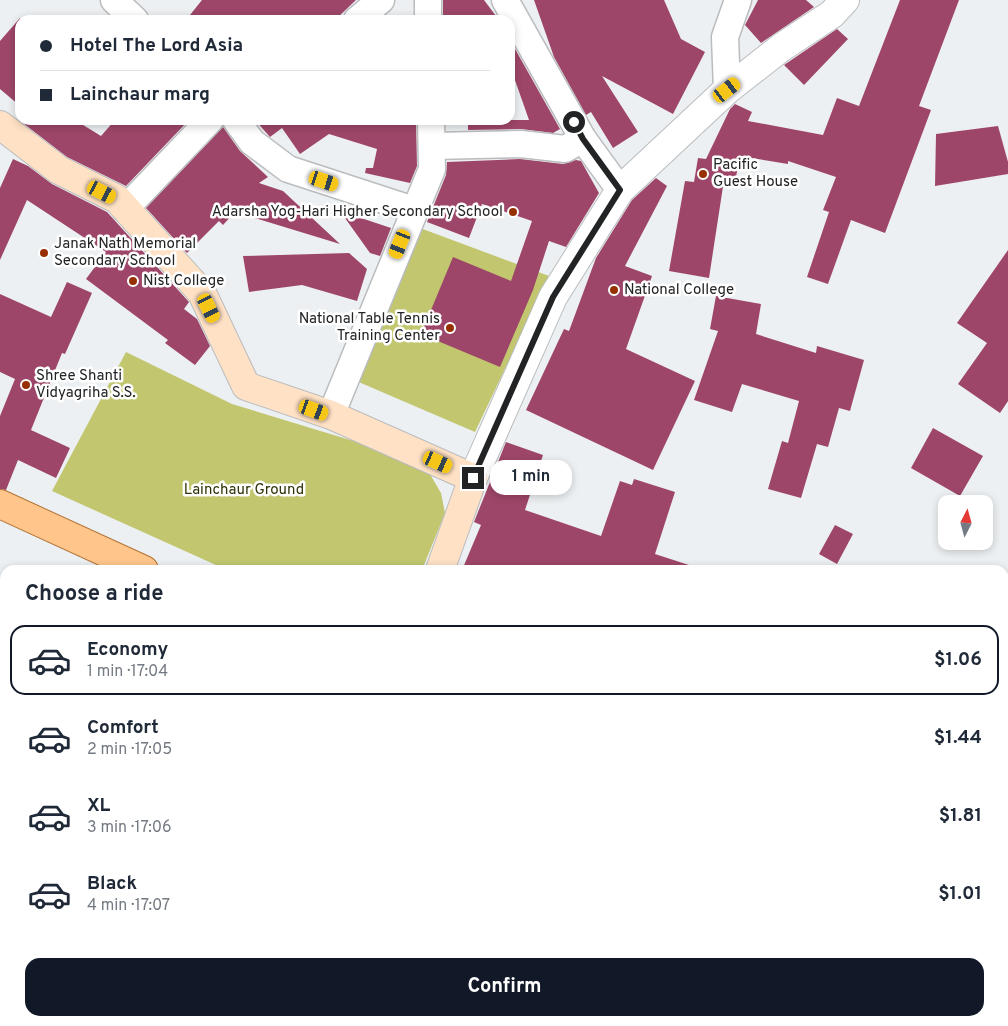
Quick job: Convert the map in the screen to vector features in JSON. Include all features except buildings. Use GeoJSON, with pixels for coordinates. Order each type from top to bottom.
{"type":"FeatureCollection","features":[{"type":"Feature","properties":{"kind":"main road"},"geometry":{"type":"LineString","coordinates":[[0,125],[59,170],[117,199],[202,293],[246,386],[330,416],[473,478],[442,565]]}},
{"type":"Feature","properties":{"kind":"main road"},"geometry":{"type":"LineString","coordinates":[[0,504],[133,565]]}},
{"type":"Feature","properties":{"kind":"street"},"geometry":{"type":"LineString","coordinates":[[114,0],[130,15]]}},
{"type":"Feature","properties":{"kind":"street"},"geometry":{"type":"LineString","coordinates":[[364,15],[381,0]]}},
{"type":"Feature","properties":{"kind":"street"},"geometry":{"type":"LineString","coordinates":[[428,0],[428,15]]}},
{"type":"Feature","properties":{"kind":"street"},"geometry":{"type":"LineString","coordinates":[[505,0],[513,15]]}},
{"type":"Feature","properties":{"kind":"street"},"geometry":{"type":"LineString","coordinates":[[727,90],[725,37],[738,0]]}},
{"type":"Feature","properties":{"kind":"street"},"geometry":{"type":"LineString","coordinates":[[473,478],[553,297],[620,190],[727,90],[782,47],[832,14],[845,0]]}},
{"type":"Feature","properties":{"kind":"street"},"geometry":{"type":"LineString","coordinates":[[515,18],[583,139],[620,190]]}},
{"type":"Feature","properties":{"kind":"street"},"geometry":{"type":"LineString","coordinates":[[125,209],[205,125]]}},
{"type":"Feature","properties":{"kind":"street"},"geometry":{"type":"LineString","coordinates":[[240,125],[252,142],[288,169],[414,210]]}},
{"type":"Feature","properties":{"kind":"street"},"geometry":{"type":"LineString","coordinates":[[330,416],[432,169],[431,125]]}},
{"type":"Feature","properties":{"kind":"street"},"geometry":{"type":"LineString","coordinates":[[432,146],[521,144],[565,149],[583,139]]}},
{"type":"Feature","properties":{"kind":"green space","name":"National Table Tennis Training Center"},"geometry":{"type":"Polygon","coordinates":[[[420,228],[549,276],[475,432],[354,380],[420,228]]]}},
{"type":"Feature","properties":{"kind":"green space","name":"Lainchaur Ground"},"geometry":{"type":"Polygon","coordinates":[[[126,352],[232,404],[406,457],[427,469],[441,493],[445,513],[424,565],[216,565],[52,491],[126,352]]]}},
{"type":"Feature","properties":{"kind":"place","name":"Pacific Guest House"},"geometry":{"type":"Point","coordinates":[703,174]}},
{"type":"Feature","properties":{"kind":"place","name":"Adarsha Yog-Hari Higher Secondary School"},"geometry":{"type":"Point","coordinates":[513,212]}},
{"type":"Feature","properties":{"kind":"place","name":"Janak Nath Memorial Secondary School"},"geometry":{"type":"Point","coordinates":[44,253]}},
{"type":"Feature","properties":{"kind":"place","name":"Nist College"},"geometry":{"type":"Point","coordinates":[133,281]}},
{"type":"Feature","properties":{"kind":"place","name":"National College"},"geometry":{"type":"Point","coordinates":[614,290]}},
{"type":"Feature","properties":{"kind":"place","name":"National Table Tennis Training Center"},"geometry":{"type":"Point","coordinates":[450,328]}},
{"type":"Feature","properties":{"kind":"place","name":"Shree Shanti Vidyagriha S.S."},"geometry":{"type":"Point","coordinates":[26,385]}},
{"type":"Feature","properties":{"kind":"route"},"geometry":{"type":"LineString","coordinates":[[473,478],[553,297],[620,190],[583,139],[574,122]]}}]}
